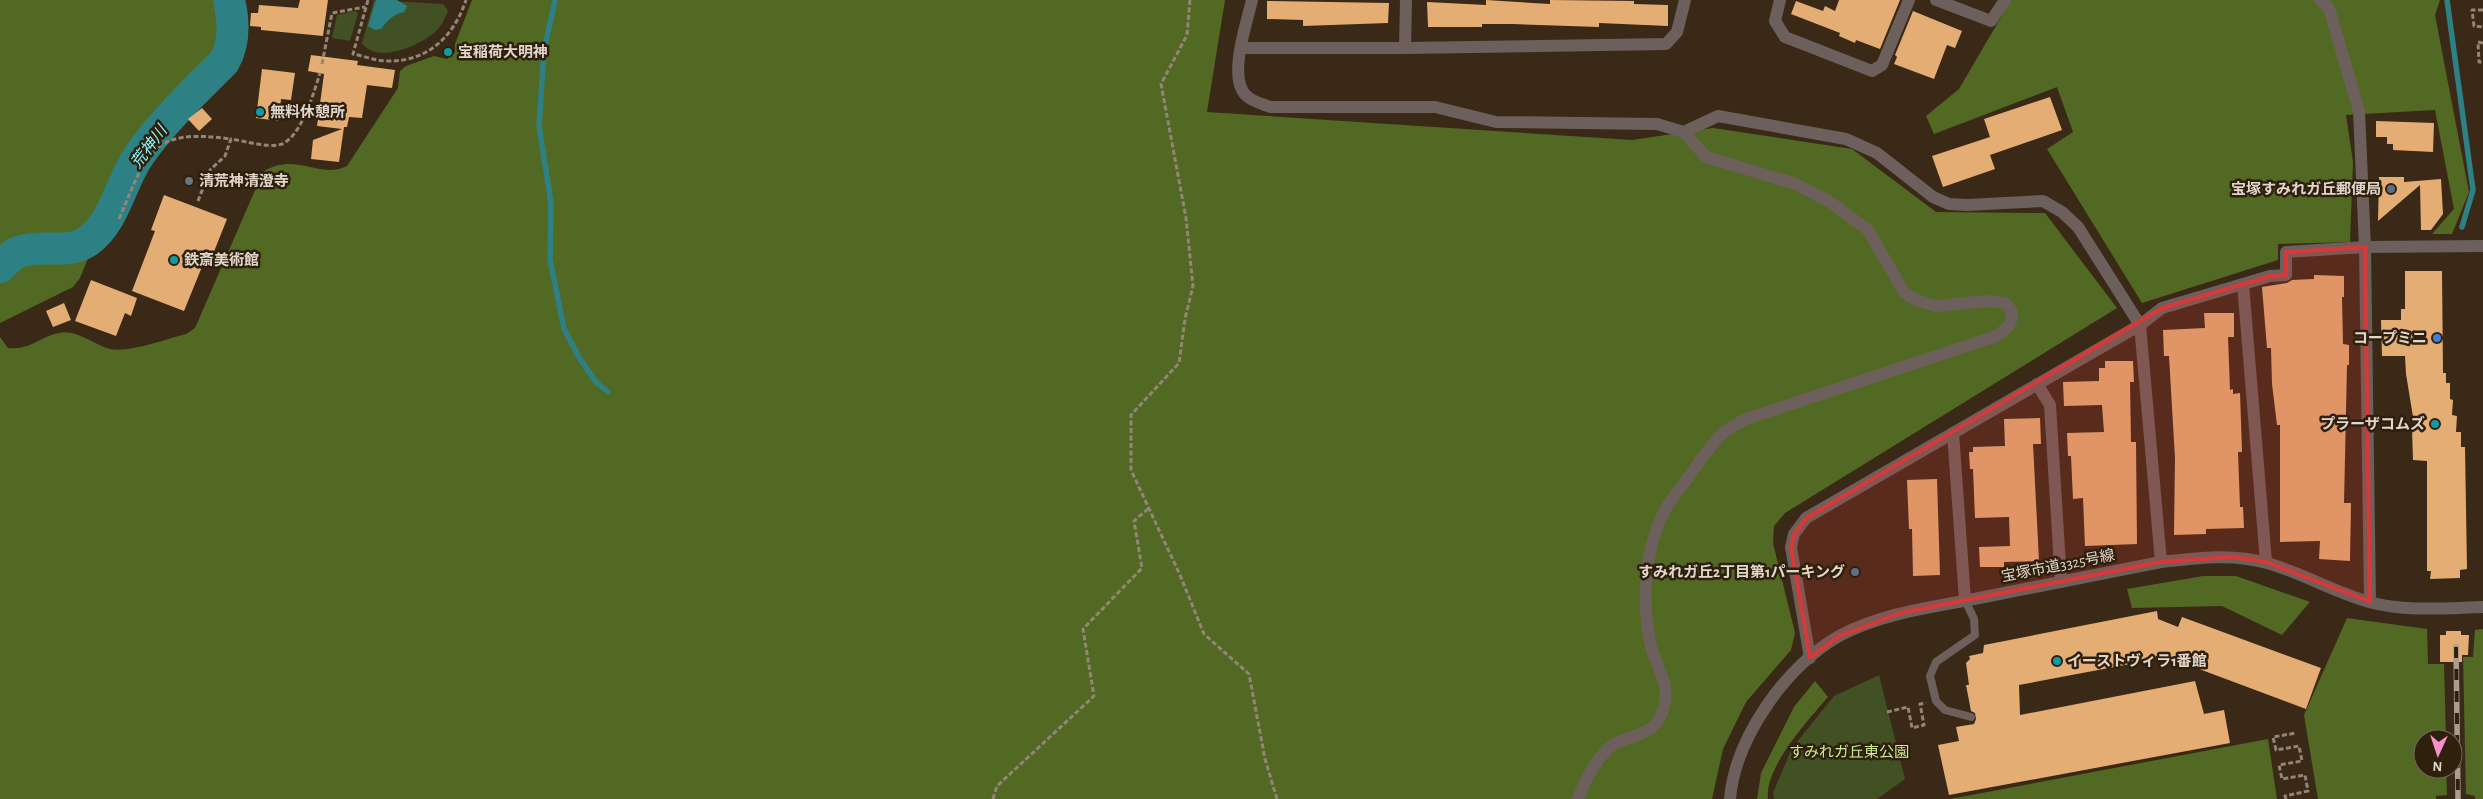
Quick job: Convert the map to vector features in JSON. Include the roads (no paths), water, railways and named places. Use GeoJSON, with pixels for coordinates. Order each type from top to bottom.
{"type":"FeatureCollection","features":[{"type":"Feature","properties":{"kind":"street"},"geometry":{"type":"LineString","coordinates":[[1252,0],[1238,67],[1238,81],[1247,97],[1270,107],[1435,107],[1496,122],[1657,124],[1684,132],[1706,157],[1796,184],[1830,202],[1868,230],[1904,292],[1916,300],[1936,306],[1986,301],[2005,303],[2012,311],[2012,321],[2005,330],[1994,337],[1749,418],[1723,432],[1665,510],[1649,552],[1647,586],[1650,642],[1665,682],[1667,696],[1660,718],[1656,725],[1645,732],[1616,743],[1608,749],[1581,790],[1578,799]]}},
{"type":"Feature","properties":{"kind":"street"},"geometry":{"type":"LineString","coordinates":[[1405,48],[1406,0]]}},
{"type":"Feature","properties":{"kind":"street"},"geometry":{"type":"LineString","coordinates":[[1242,48],[1405,48],[1666,44],[1678,32],[1685,0]]}},
{"type":"Feature","properties":{"kind":"street"},"geometry":{"type":"LineString","coordinates":[[1780,0],[1775,21],[1785,37],[1872,71],[1882,65],[1909,0]]}},
{"type":"Feature","properties":{"kind":"street"},"geometry":{"type":"LineString","coordinates":[[1936,0],[1991,21],[2004,0]]}},
{"type":"Feature","properties":{"kind":"street"},"geometry":{"type":"LineString","coordinates":[[2320,0],[2329,8],[2359,111],[2365,247],[2370,602]]}},
{"type":"Feature","properties":{"kind":"street"},"geometry":{"type":"LineString","coordinates":[[1684,132],[1718,116],[1846,138],[1877,153],[1933,197],[1949,204],[1967,205],[2043,201],[2062,212],[2078,227],[2140,324],[2161,562]]}},
{"type":"Feature","properties":{"kind":"street"},"geometry":{"type":"LineString","coordinates":[[1810,658],[1791,547],[1794,534],[1806,518],[2140,324],[2162,308],[2270,276],[2286,275],[2286,252],[2365,247],[2483,246]]}},
{"type":"Feature","properties":{"kind":"street"},"geometry":{"type":"LineString","coordinates":[[2243,284],[2266,562]]}},
{"type":"Feature","properties":{"kind":"street"},"geometry":{"type":"LineString","coordinates":[[2037,384],[2050,405],[2062,582]]}},
{"type":"Feature","properties":{"kind":"street"},"geometry":{"type":"LineString","coordinates":[[1953,433],[1965,600]]}},
{"type":"Feature","properties":{"kind":"street","name":"宝塚市道3325号線"},"geometry":{"type":"LineString","coordinates":[[1730,799],[1739,763],[1750,734],[1782,685],[1810,658],[1840,636],[1901,613],[2161,562],[2198,557],[2233,557],[2266,562],[2370,602],[2412,608],[2483,607]]}},
{"type":"Feature","properties":{"kind":"lane"},"geometry":{"type":"LineString","coordinates":[[1965,600],[1974,619],[1975,635],[1936,662],[1930,676],[1936,701],[1946,710],[1971,717]]}},
{"type":"Feature","properties":{"kind":"water"},"geometry":{"type":"Polygon","coordinates":[[[376,0],[397,0],[407,6],[404,12],[391,18],[381,29],[375,30],[368,26],[376,0]]]}},
{"type":"Feature","properties":{"kind":"waterway","name":"荒神川"},"geometry":{"type":"LineString","coordinates":[[0,267],[14,254],[32,249],[71,248],[88,241],[97,233],[111,212],[133,164],[149,141],[224,62],[228,55],[232,40],[232,16],[229,0]]}},
{"type":"Feature","properties":{"kind":"waterway"},"geometry":{"type":"LineString","coordinates":[[555,0],[544,50],[539,126],[551,203],[550,259],[564,329],[579,357],[596,382],[608,392]]}},
{"type":"Feature","properties":{"kind":"waterway"},"geometry":{"type":"LineString","coordinates":[[2447,0],[2473,190],[2462,227]]}},
{"type":"Feature","properties":{"kind":"railway"},"geometry":{"type":"LineString","coordinates":[[2456,647],[2458,799]]}},
{"type":"Feature","properties":{"kind":"place","name":"宝稲荷大明神"},"geometry":{"type":"Point","coordinates":[448,52]}},
{"type":"Feature","properties":{"kind":"place","name":"無料休憩所"},"geometry":{"type":"Point","coordinates":[260,112]}},
{"type":"Feature","properties":{"kind":"place","name":"清荒神清澄寺"},"geometry":{"type":"Point","coordinates":[189,181]}},
{"type":"Feature","properties":{"kind":"place","name":"宝塚すみれガ丘郵便局"},"geometry":{"type":"Point","coordinates":[2391,189]}},
{"type":"Feature","properties":{"kind":"place","name":"鉄斎美術館"},"geometry":{"type":"Point","coordinates":[174,260]}},
{"type":"Feature","properties":{"kind":"place","name":"コープミニ"},"geometry":{"type":"Point","coordinates":[2437,338]}},
{"type":"Feature","properties":{"kind":"place","name":"プラーザコムズ"},"geometry":{"type":"Point","coordinates":[2435,424]}},
{"type":"Feature","properties":{"kind":"place","name":"すみれガ丘2丁目第1パーキング"},"geometry":{"type":"Point","coordinates":[1855,572]}},
{"type":"Feature","properties":{"kind":"place","name":"イーストヴィラ1番館"},"geometry":{"type":"Point","coordinates":[2057,661]}},
{"type":"Feature","properties":{"kind":"park label","name":"すみれガ丘東公園"},"geometry":{"type":"Point","coordinates":[1849,752]}}]}
